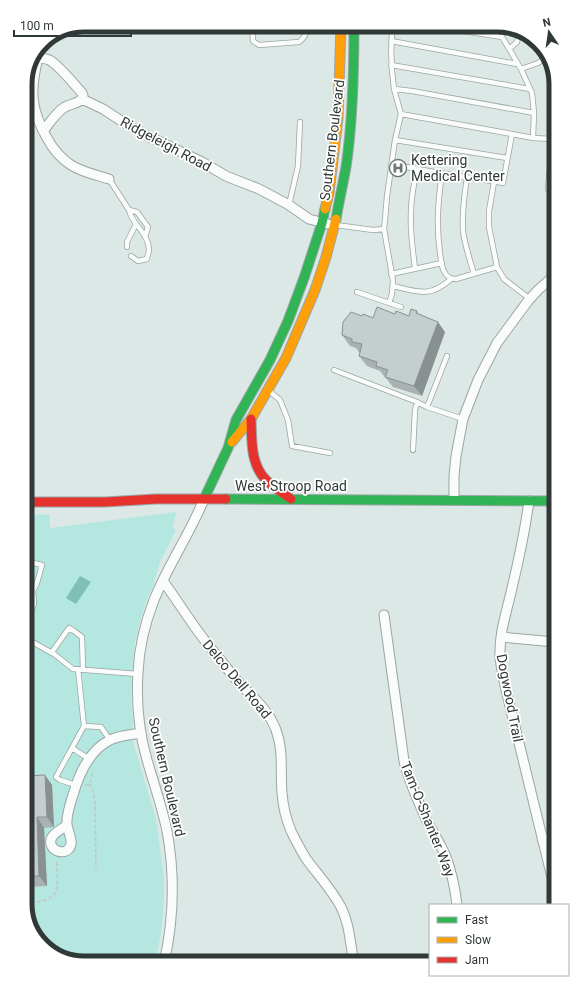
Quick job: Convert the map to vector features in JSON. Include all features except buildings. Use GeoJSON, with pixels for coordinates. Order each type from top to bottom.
{"type":"FeatureCollection","features":[{"type":"Feature","properties":{"kind":"street","name":"Southern Boulevard"},"geometry":{"type":"LineString","coordinates":[[166,956],[169,942],[172,907],[172,875],[166,830],[159,799],[147,760],[138,713],[137,693],[140,652],[149,613],[163,580],[197,516],[228,448],[236,420],[270,360],[288,321],[322,223],[329,192],[338,118],[341,32]]}},
{"type":"Feature","properties":{"kind":"street","name":"Southern Boulevard"},"geometry":{"type":"LineString","coordinates":[[228,448],[251,419],[286,358],[315,290],[335,225],[346,166],[351,120],[354,69],[354,32]]}},
{"type":"Feature","properties":{"kind":"street"},"geometry":{"type":"LineString","coordinates":[[39,58],[49,59],[55,64],[82,93],[83,96],[82,100],[70,104],[58,112],[43,131]]}},
{"type":"Feature","properties":{"kind":"street"},"geometry":{"type":"LineString","coordinates":[[35,66],[33,92],[34,104],[43,131],[54,150],[62,159],[72,166],[108,179]]}},
{"type":"Feature","properties":{"kind":"street","name":"Ridgeleigh Road"},"geometry":{"type":"LineString","coordinates":[[82,100],[103,109],[126,124],[167,146],[202,162],[226,176],[259,189],[288,205],[309,219],[335,225]]}},
{"type":"Feature","properties":{"kind":"street"},"geometry":{"type":"LineString","coordinates":[[454,500],[456,456],[463,419],[478,380],[497,343],[530,299],[549,280]]}},
{"type":"Feature","properties":{"kind":"street"},"geometry":{"type":"LineString","coordinates":[[251,419],[251,441],[258,469],[265,479],[291,499]]}},
{"type":"Feature","properties":{"kind":"street","name":"West Stroop Road"},"geometry":{"type":"LineString","coordinates":[[32,502],[105,502],[156,499],[549,501]]}},
{"type":"Feature","properties":{"kind":"street","name":"Dogwood Trail"},"geometry":{"type":"LineString","coordinates":[[530,501],[512,590],[504,621],[500,655],[501,666],[549,866]]}},
{"type":"Feature","properties":{"kind":"street","name":"Delco Dell Road"},"geometry":{"type":"LineString","coordinates":[[163,580],[213,652],[240,684],[258,701],[273,721],[280,742],[282,754],[282,792],[287,820],[295,839],[341,908],[349,931],[353,956]]}},
{"type":"Feature","properties":{"kind":"street","name":"Tam-O-Shanter Way"},"geometry":{"type":"LineString","coordinates":[[384,615],[404,761],[413,790],[445,856],[454,885],[457,904]]}},
{"type":"Feature","properties":{"kind":"street"},"geometry":{"type":"LineString","coordinates":[[501,637],[549,641]]}},
{"type":"Feature","properties":{"kind":"street"},"geometry":{"type":"LineString","coordinates":[[67,826],[52,836],[51,844],[58,852],[68,850],[71,845],[67,826],[69,806],[80,773],[93,752],[110,740],[141,733]]}},
{"type":"Feature","properties":{"kind":"street"},"geometry":{"type":"LineString","coordinates":[[542,839],[549,839]]}},
{"type":"Feature","properties":{"kind":"lane"},"geometry":{"type":"LineString","coordinates":[[252,32],[253,41],[259,45],[299,42],[303,39],[306,32]]}},
{"type":"Feature","properties":{"kind":"lane"},"geometry":{"type":"LineString","coordinates":[[389,303],[392,294],[393,281],[384,229],[387,196],[401,114],[394,90],[391,65],[392,32]]}},
{"type":"Feature","properties":{"kind":"lane"},"geometry":{"type":"LineString","coordinates":[[470,32],[502,37]]}},
{"type":"Feature","properties":{"kind":"lane"},"geometry":{"type":"LineString","coordinates":[[499,32],[521,69],[532,93],[534,138]]}},
{"type":"Feature","properties":{"kind":"lane"},"geometry":{"type":"LineString","coordinates":[[509,49],[518,42],[519,37]]}},
{"type":"Feature","properties":{"kind":"lane"},"geometry":{"type":"LineString","coordinates":[[391,41],[518,64]]}},
{"type":"Feature","properties":{"kind":"lane"},"geometry":{"type":"LineString","coordinates":[[521,69],[538,63],[543,60]]}},
{"type":"Feature","properties":{"kind":"lane"},"geometry":{"type":"LineString","coordinates":[[391,65],[530,89]]}},
{"type":"Feature","properties":{"kind":"lane"},"geometry":{"type":"LineString","coordinates":[[394,90],[534,113]]}},
{"type":"Feature","properties":{"kind":"lane"},"geometry":{"type":"LineString","coordinates":[[401,114],[534,138],[549,139]]}},
{"type":"Feature","properties":{"kind":"lane"},"geometry":{"type":"LineString","coordinates":[[288,205],[298,166],[300,122]]}},
{"type":"Feature","properties":{"kind":"lane"},"geometry":{"type":"LineString","coordinates":[[392,164],[417,170],[503,183],[512,134]]}},
{"type":"Feature","properties":{"kind":"lane"},"geometry":{"type":"LineString","coordinates":[[396,140],[507,158]]}},
{"type":"Feature","properties":{"kind":"lane"},"geometry":{"type":"LineString","coordinates":[[416,268],[412,248],[410,217],[417,170]]}},
{"type":"Feature","properties":{"kind":"lane"},"geometry":{"type":"LineString","coordinates":[[442,173],[437,227],[444,272],[451,279]]}},
{"type":"Feature","properties":{"kind":"lane"},"geometry":{"type":"LineString","coordinates":[[549,176],[549,190]]}},
{"type":"Feature","properties":{"kind":"lane"},"geometry":{"type":"LineString","coordinates":[[467,178],[463,213],[463,232],[466,249],[474,274]]}},
{"type":"Feature","properties":{"kind":"lane"},"geometry":{"type":"LineString","coordinates":[[108,179],[129,210],[130,216],[145,237],[149,249],[147,259],[138,261],[131,256]]}},
{"type":"Feature","properties":{"kind":"lane"},"geometry":{"type":"LineString","coordinates":[[494,182],[489,211],[489,227],[497,266],[504,279],[530,299]]}},
{"type":"Feature","properties":{"kind":"lane"},"geometry":{"type":"LineString","coordinates":[[129,210],[137,212],[148,227],[145,237]]}},
{"type":"Feature","properties":{"kind":"lane"},"geometry":{"type":"LineString","coordinates":[[127,247],[127,242],[136,224]]}},
{"type":"Feature","properties":{"kind":"lane"},"geometry":{"type":"LineString","coordinates":[[335,225],[373,230],[384,229]]}},
{"type":"Feature","properties":{"kind":"lane"},"geometry":{"type":"LineString","coordinates":[[392,274],[442,263]]}},
{"type":"Feature","properties":{"kind":"lane"},"geometry":{"type":"LineString","coordinates":[[393,286],[419,292],[430,292],[443,286],[451,279],[474,274],[497,266]]}},
{"type":"Feature","properties":{"kind":"lane"},"geometry":{"type":"LineString","coordinates":[[357,292],[401,307]]}},
{"type":"Feature","properties":{"kind":"lane"},"geometry":{"type":"LineString","coordinates":[[428,407],[447,356]]}},
{"type":"Feature","properties":{"kind":"lane"},"geometry":{"type":"LineString","coordinates":[[334,370],[428,407],[463,419]]}},
{"type":"Feature","properties":{"kind":"lane"},"geometry":{"type":"LineString","coordinates":[[268,390],[280,400],[288,420],[292,446],[330,453]]}},
{"type":"Feature","properties":{"kind":"lane"},"geometry":{"type":"LineString","coordinates":[[413,450],[415,410],[417,402]]}},
{"type":"Feature","properties":{"kind":"lane"},"geometry":{"type":"LineString","coordinates":[[32,563],[42,565],[33,591],[34,604],[32,609]]}},
{"type":"Feature","properties":{"kind":"lane"},"geometry":{"type":"LineString","coordinates":[[52,652],[69,628],[74,630],[82,637],[81,669],[84,726],[56,777],[60,780],[76,785]]}},
{"type":"Feature","properties":{"kind":"lane"},"geometry":{"type":"LineString","coordinates":[[32,642],[52,652],[74,669],[138,674]]}},
{"type":"Feature","properties":{"kind":"lane"},"geometry":{"type":"LineString","coordinates":[[84,726],[101,727],[110,740]]}},
{"type":"Feature","properties":{"kind":"lane"},"geometry":{"type":"LineString","coordinates":[[72,748],[89,759]]}},
{"type":"Feature","properties":{"kind":"path"},"geometry":{"type":"LineString","coordinates":[[89,784],[94,793],[96,869]]}},
{"type":"Feature","properties":{"kind":"path"},"geometry":{"type":"LineString","coordinates":[[32,902],[43,901],[56,890],[56,864],[58,852]]}},
{"type":"Feature","properties":{"kind":"shaded area"},"geometry":{"type":"Polygon","coordinates":[[[176,512],[173,528],[176,530],[160,562],[139,625],[135,642],[132,674],[132,738],[156,819],[164,877],[164,901],[161,934],[156,956],[80,956],[61,951],[50,943],[41,933],[37,927],[32,911],[32,514],[50,515],[50,528],[176,512]]]}},
{"type":"Feature","properties":{"kind":"shaded area"},"geometry":{"type":"Polygon","coordinates":[[[80,576],[91,582],[76,604],[66,598],[80,576]]]}},
{"type":"Feature","properties":{"kind":"traffic: fast"},"geometry":{"type":"LineString","coordinates":[[336,219],[346,167],[352,114],[354,32]]}},
{"type":"Feature","properties":{"kind":"traffic: fast"},"geometry":{"type":"LineString","coordinates":[[204,499],[228,448],[236,420],[270,360],[288,321],[304,278],[322,223],[325,209]]}},
{"type":"Feature","properties":{"kind":"traffic: fast"},"geometry":{"type":"LineString","coordinates":[[226,499],[549,501]]}},
{"type":"Feature","properties":{"kind":"traffic: slow"},"geometry":{"type":"LineString","coordinates":[[325,209],[329,193],[338,118],[341,32]]}},
{"type":"Feature","properties":{"kind":"traffic: slow"},"geometry":{"type":"LineString","coordinates":[[232,442],[251,419],[286,358],[315,290],[336,219]]}},
{"type":"Feature","properties":{"kind":"traffic: jam"},"geometry":{"type":"LineString","coordinates":[[251,419],[252,443],[254,459],[257,467],[266,480],[291,499]]}},
{"type":"Feature","properties":{"kind":"traffic: jam"},"geometry":{"type":"LineString","coordinates":[[32,502],[226,499]]}},
{"type":"Feature","properties":{"kind":"place","name":"Kettering Medical Center"},"geometry":{"type":"Point","coordinates":[398,168]}}]}
